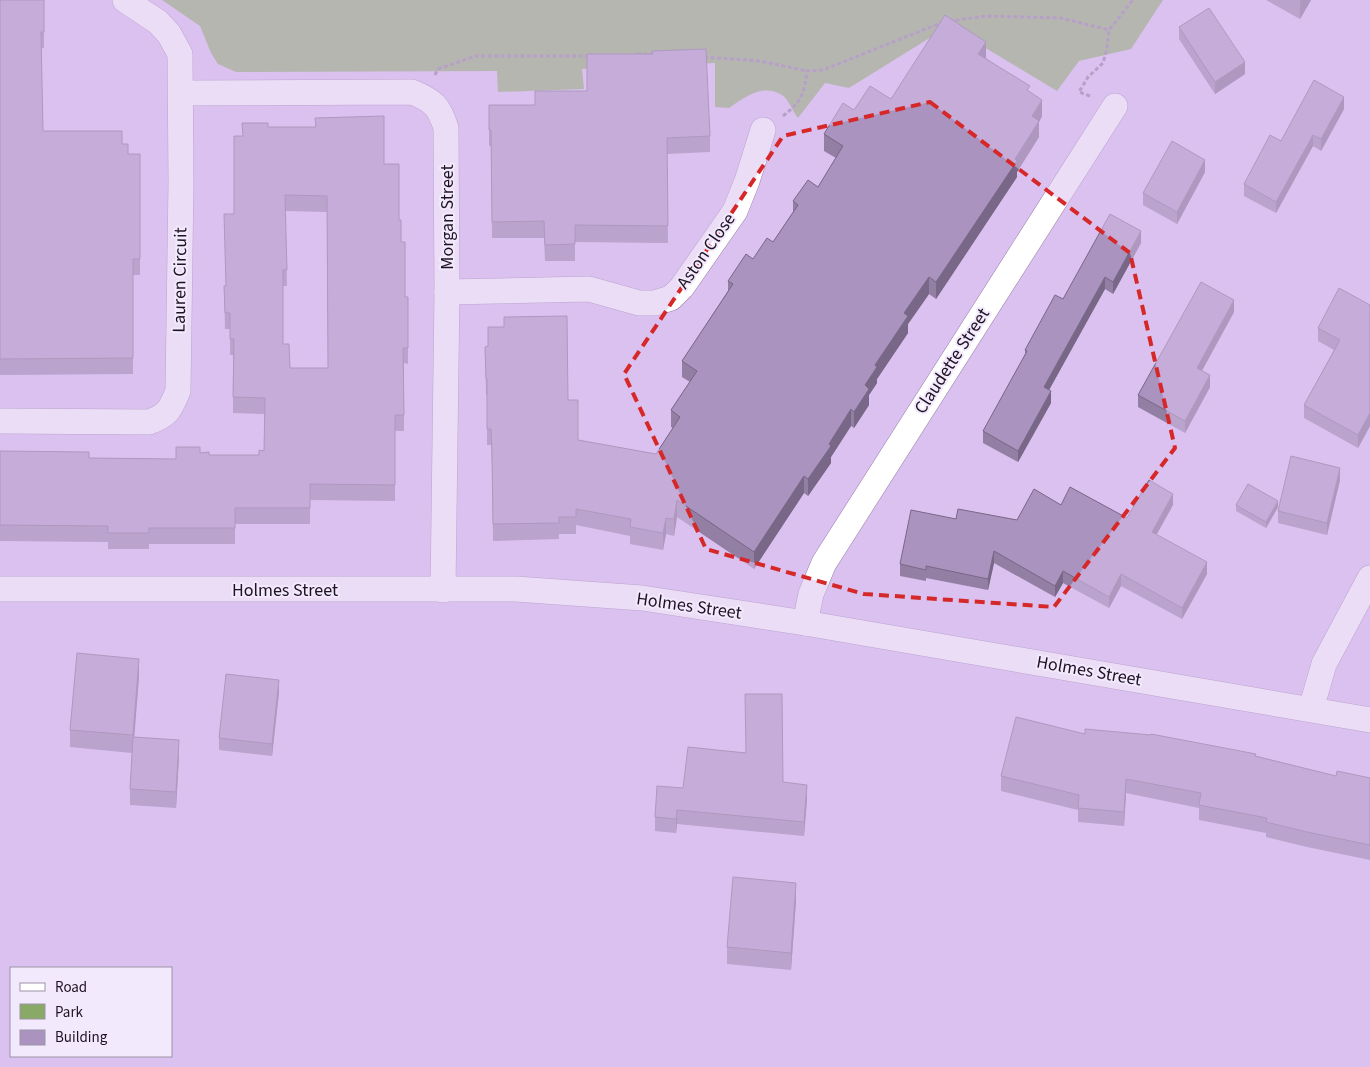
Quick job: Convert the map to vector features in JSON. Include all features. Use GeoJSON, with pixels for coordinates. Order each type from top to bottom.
{"type":"FeatureCollection","features":[{"type":"Feature","properties":{"kind":"street","name":"Lauren Circuit"},"geometry":{"type":"LineString","coordinates":[[0,421],[150,422],[162,418],[171,407],[178,391],[180,54],[169,34],[158,22],[125,0]]}},
{"type":"Feature","properties":{"kind":"street"},"geometry":{"type":"LineString","coordinates":[[181,93],[412,92],[425,98]]}},
{"type":"Feature","properties":{"kind":"street","name":"Morgan Street"},"geometry":{"type":"LineString","coordinates":[[425,98],[440,111],[446,128],[447,292],[443,590]]}},
{"type":"Feature","properties":{"kind":"street","name":"Claudette Street"},"geometry":{"type":"LineString","coordinates":[[804,623],[811,594],[824,563],[1115,106]]}},
{"type":"Feature","properties":{"kind":"street","name":"Aston Close"},"geometry":{"type":"LineString","coordinates":[[447,292],[589,290],[639,303],[656,303],[671,298],[682,287],[734,211],[747,181],[764,130]]}},
{"type":"Feature","properties":{"kind":"street"},"geometry":{"type":"LineString","coordinates":[[1311,709],[1324,664],[1370,578]]}},
{"type":"Feature","properties":{"kind":"street","name":"Holmes Street"},"geometry":{"type":"LineString","coordinates":[[0,589],[516,589],[642,598],[804,623],[1370,720]]}},
{"type":"Feature","properties":{"kind":"path"},"geometry":{"type":"LineString","coordinates":[[1115,106],[1079,92],[1088,77],[1103,63],[1109,30],[1133,0]]}},
{"type":"Feature","properties":{"kind":"path"},"geometry":{"type":"LineString","coordinates":[[695,56],[760,61],[807,71],[823,70],[944,22],[987,16],[1061,18],[1109,30]]}},
{"type":"Feature","properties":{"kind":"path"},"geometry":{"type":"LineString","coordinates":[[630,55],[658,54]]}},
{"type":"Feature","properties":{"kind":"path"},"geometry":{"type":"LineString","coordinates":[[425,98],[438,69],[476,56],[592,56]]}},
{"type":"Feature","properties":{"kind":"path"},"geometry":{"type":"LineString","coordinates":[[764,130],[792,109],[804,94],[807,71]]}},
{"type":"Feature","properties":{"kind":"highlighted area"},"geometry":{"type":"Polygon","coordinates":[[[930,102],[1130,253],[1175,448],[1054,607],[864,594],[706,549],[624,374],[783,136],[930,102]]]}},
{"type":"Feature","properties":{"kind":"green space"},"geometry":{"type":"Polygon","coordinates":[[[162,0],[1163,0],[1131,49],[1079,61],[1057,91],[949,26],[849,88],[825,83],[798,118],[782,95],[768,90],[754,93],[729,108],[715,107],[715,63],[582,69],[584,89],[498,92],[497,71],[236,72],[218,64],[211,53],[200,26],[162,0]]]}},
{"type":"Feature","properties":{"kind":"building"},"geometry":{"type":"Polygon","coordinates":[[[0,0],[44,0],[44,32],[41,32],[43,131],[122,131],[122,144],[128,144],[128,154],[140,154],[140,259],[133,259],[133,358],[0,359],[0,0]]]}},
{"type":"Feature","properties":{"kind":"building"},"geometry":{"type":"Polygon","coordinates":[[[1209,8],[1245,62],[1215,82],[1179,27],[1209,8]]]}},
{"type":"Feature","properties":{"kind":"building"},"geometry":{"type":"Polygon","coordinates":[[[945,15],[986,42],[978,54],[1030,86],[1027,90],[1042,100],[1032,116],[1039,121],[1015,159],[1017,161],[936,282],[929,277],[904,313],[908,316],[875,365],[877,367],[865,385],[869,389],[854,412],[851,409],[829,444],[831,446],[808,479],[804,476],[754,552],[677,500],[674,519],[666,518],[663,533],[630,527],[631,519],[576,509],[576,517],[559,517],[559,523],[493,524],[491,429],[487,429],[485,347],[488,346],[488,327],[504,327],[504,317],[567,316],[568,400],[578,400],[578,440],[656,454],[680,417],[671,410],[697,371],[682,361],[733,284],[728,281],[746,254],[753,259],[767,238],[773,242],[798,205],[793,201],[808,180],[818,187],[843,146],[824,134],[843,103],[854,110],[870,86],[891,99],[945,15]]]}},
{"type":"Feature","properties":{"kind":"building"},"geometry":{"type":"Polygon","coordinates":[[[706,49],[710,136],[667,138],[668,226],[575,225],[575,244],[545,245],[544,221],[492,222],[489,105],[535,105],[535,91],[587,91],[587,54],[653,54],[652,51],[706,49]]]}},
{"type":"Feature","properties":{"kind":"building"},"geometry":{"type":"Polygon","coordinates":[[[1314,80],[1344,97],[1321,139],[1313,135],[1276,202],[1244,184],[1270,135],[1281,141],[1314,80]]]}},
{"type":"Feature","properties":{"kind":"building"},"geometry":{"type":"Polygon","coordinates":[[[384,116],[384,164],[399,164],[399,220],[401,220],[401,242],[405,242],[405,297],[408,297],[408,348],[403,348],[404,415],[395,415],[395,485],[310,484],[310,508],[235,508],[235,528],[149,528],[149,533],[108,533],[108,526],[0,525],[0,451],[89,452],[89,458],[176,459],[176,447],[200,447],[200,453],[209,452],[209,455],[259,455],[259,450],[264,451],[265,398],[233,397],[234,339],[230,339],[230,313],[225,313],[224,214],[234,214],[234,136],[243,136],[242,123],[268,123],[268,127],[316,127],[315,118],[384,116]],[[285,195],[287,270],[283,270],[283,344],[289,344],[290,368],[328,368],[327,196],[285,195]]]}},
{"type":"Feature","properties":{"kind":"building"},"geometry":{"type":"Polygon","coordinates":[[[1172,141],[1205,160],[1177,212],[1143,193],[1172,141]]]}},
{"type":"Feature","properties":{"kind":"building"},"geometry":{"type":"Polygon","coordinates":[[[1110,214],[1141,231],[1113,282],[1105,277],[1044,387],[1051,391],[1018,451],[983,431],[1055,295],[1063,299],[1110,214]]]}},
{"type":"Feature","properties":{"kind":"building"},"geometry":{"type":"Polygon","coordinates":[[[1201,282],[1234,300],[1197,368],[1210,375],[1185,421],[1138,395],[1201,282]]]}},
{"type":"Feature","properties":{"kind":"building"},"geometry":{"type":"Polygon","coordinates":[[[1339,288],[1370,305],[1370,413],[1358,435],[1304,405],[1340,340],[1318,328],[1339,288]]]}},
{"type":"Feature","properties":{"kind":"building"},"geometry":{"type":"Polygon","coordinates":[[[1291,456],[1340,468],[1327,523],[1278,511],[1291,456]]]}},
{"type":"Feature","properties":{"kind":"building"},"geometry":{"type":"Polygon","coordinates":[[[1149,480],[1173,494],[1152,532],[1207,562],[1182,608],[1121,574],[1109,597],[1063,571],[1055,586],[994,551],[988,579],[926,566],[926,570],[900,564],[911,510],[956,519],[958,509],[1017,520],[1034,489],[1061,505],[1070,487],[1127,518],[1149,480]]]}},
{"type":"Feature","properties":{"kind":"building"},"geometry":{"type":"Polygon","coordinates":[[[1248,484],[1278,501],[1266,522],[1236,505],[1248,484]]]}},
{"type":"Feature","properties":{"kind":"building"},"geometry":{"type":"Polygon","coordinates":[[[77,653],[139,659],[133,735],[70,730],[77,653]]]}},
{"type":"Feature","properties":{"kind":"building"},"geometry":{"type":"Polygon","coordinates":[[[226,674],[279,680],[272,744],[219,738],[226,674]]]}},
{"type":"Feature","properties":{"kind":"building"},"geometry":{"type":"Polygon","coordinates":[[[745,694],[782,694],[783,782],[807,785],[804,822],[677,810],[676,819],[655,817],[657,786],[683,788],[688,747],[746,753],[745,694]]]}},
{"type":"Feature","properties":{"kind":"building"},"geometry":{"type":"Polygon","coordinates":[[[1016,717],[1085,734],[1085,729],[1151,734],[1256,754],[1255,756],[1336,776],[1337,771],[1370,778],[1370,845],[1266,822],[1267,818],[1199,805],[1201,793],[1126,779],[1124,812],[1078,808],[1079,795],[1001,776],[1016,717]]]}},
{"type":"Feature","properties":{"kind":"building"},"geometry":{"type":"Polygon","coordinates":[[[133,737],[179,740],[176,792],[130,789],[133,737]]]}},
{"type":"Feature","properties":{"kind":"building"},"geometry":{"type":"Polygon","coordinates":[[[733,877],[796,883],[791,953],[727,947],[733,877]]]}}]}
